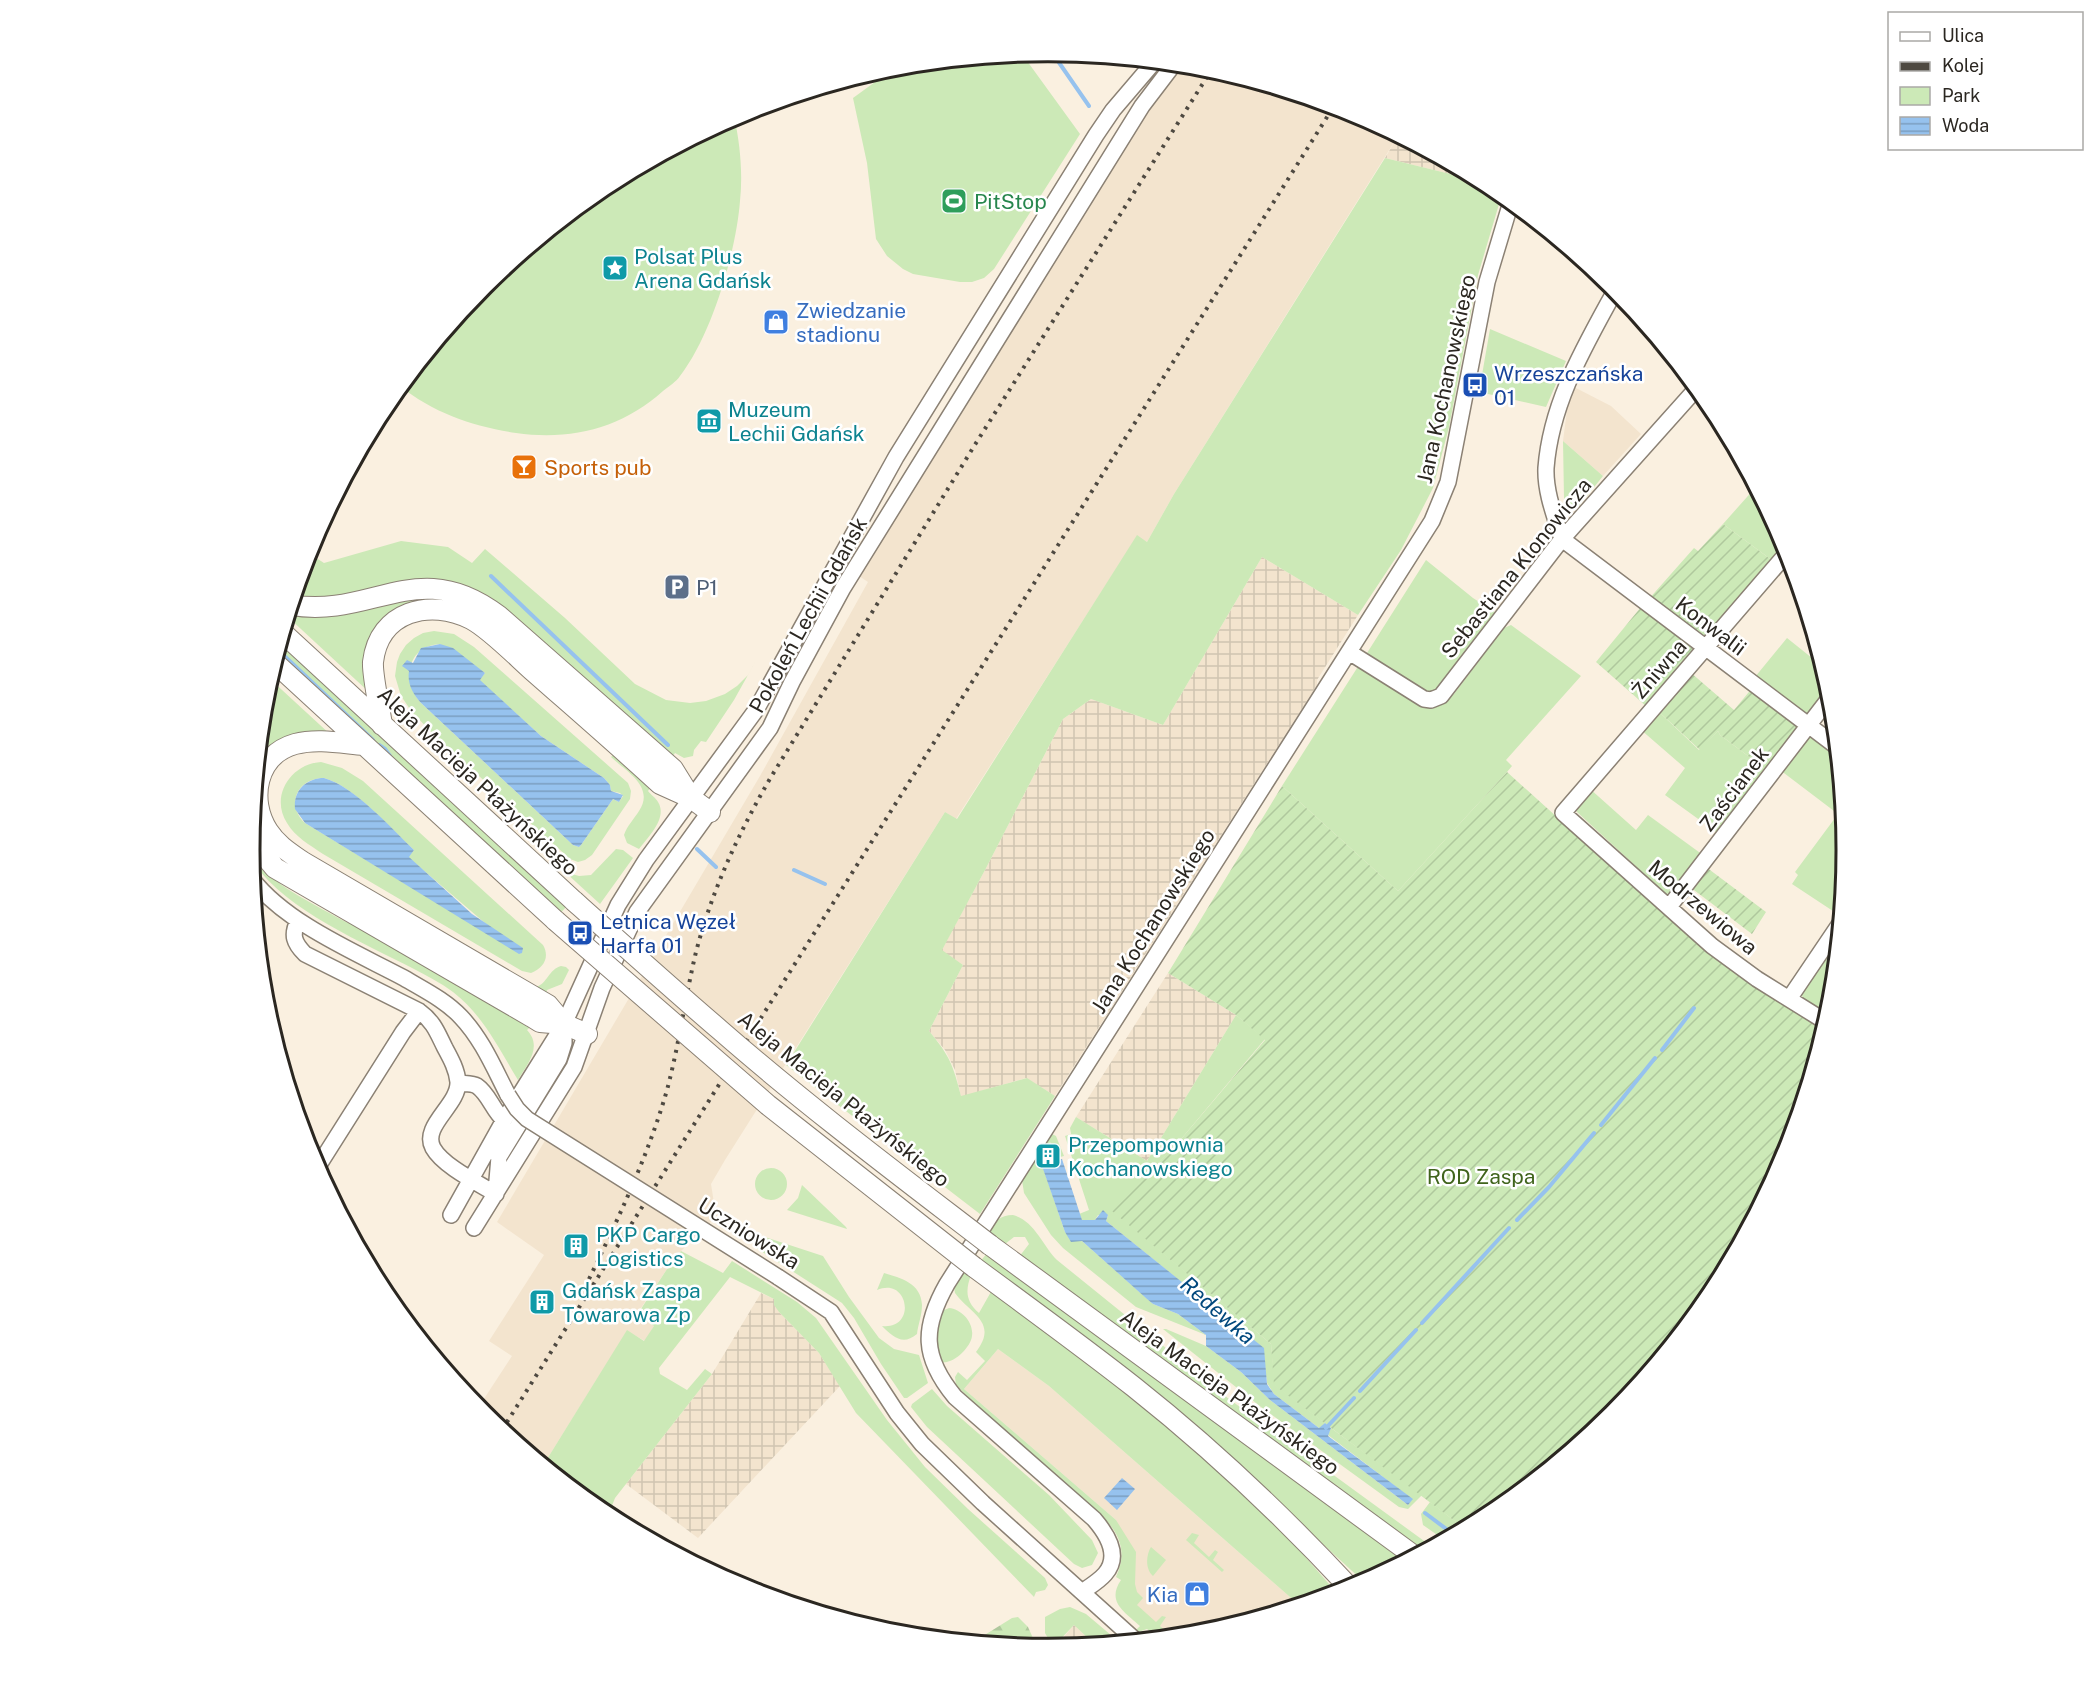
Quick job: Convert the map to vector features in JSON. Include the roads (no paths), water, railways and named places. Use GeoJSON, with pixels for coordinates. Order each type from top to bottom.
{"type":"FeatureCollection","features":[{"type":"Feature","properties":{"kind":"main road"},"geometry":{"type":"LineString","coordinates":[[298,606],[335,606],[413,588],[444,589],[467,596],[499,616],[674,769],[691,798]]}},
{"type":"Feature","properties":{"kind":"main road"},"geometry":{"type":"LineString","coordinates":[[382,725],[373,663],[380,638],[392,623],[409,612],[428,608],[450,610],[473,620],[505,646],[660,784],[691,798],[710,812]]}},
{"type":"Feature","properties":{"kind":"main road","name":"Aleja Macieja Płażyńskiego"},"geometry":{"type":"LineString","coordinates":[[288,638],[574,901],[720,1031],[783,1083],[990,1245],[1406,1551]]}},
{"type":"Feature","properties":{"kind":"main road"},"geometry":{"type":"LineString","coordinates":[[281,669],[556,921],[768,1105],[974,1267],[1136,1388],[1246,1484],[1342,1580]]}},
{"type":"Feature","properties":{"kind":"main road"},"geometry":{"type":"LineString","coordinates":[[264,769],[275,754],[292,745],[311,741],[364,745]]}},
{"type":"Feature","properties":{"kind":"main road"},"geometry":{"type":"LineString","coordinates":[[261,817],[268,832],[284,849],[303,862],[548,1005],[564,1024]]}},
{"type":"Feature","properties":{"kind":"main road"},"geometry":{"type":"LineString","coordinates":[[260,850],[275,868],[540,1022],[564,1024],[587,1034]]}},
{"type":"Feature","properties":{"kind":"street","name":"Pokoleń Lechii Gdańsk"},"geometry":{"type":"LineString","coordinates":[[451,1215],[504,1120],[564,1024],[618,905],[646,860],[756,710],[872,498],[1096,135],[1113,110],[1149,68]]}},
{"type":"Feature","properties":{"kind":"street","name":"Pokoleń Lechii Gdańsk"},"geometry":{"type":"LineString","coordinates":[[474,1228],[574,1067],[602,988],[637,912],[770,728],[843,588],[891,508],[1142,105],[1168,71]]}},
{"type":"Feature","properties":{"kind":"street"},"geometry":{"type":"LineString","coordinates":[[1096,135],[1115,148]]}},
{"type":"Feature","properties":{"kind":"street","name":"Jana Kochanowskiego"},"geometry":{"type":"LineString","coordinates":[[1082,1592],[1105,1575],[1109,1568],[1112,1551],[1110,1541],[1094,1520],[955,1397],[941,1381],[934,1367],[929,1344],[933,1312],[947,1284],[1426,531],[1443,497],[1452,464],[1487,282],[1508,211]]}},
{"type":"Feature","properties":{"kind":"street"},"geometry":{"type":"LineString","coordinates":[[1562,539],[1550,504],[1546,469],[1552,431],[1565,387],[1611,299]]}},
{"type":"Feature","properties":{"kind":"street"},"geometry":{"type":"LineString","coordinates":[[973,333],[993,345]]}},
{"type":"Feature","properties":{"kind":"street","name":"Sebastiana Klonowicza"},"geometry":{"type":"LineString","coordinates":[[1349,652],[1424,699],[1436,699],[1441,696],[1562,539],[1691,395]]}},
{"type":"Feature","properties":{"kind":"street"},"geometry":{"type":"LineString","coordinates":[[872,498],[891,508]]}},
{"type":"Feature","properties":{"kind":"street","name":"Konwalii"},"geometry":{"type":"LineString","coordinates":[[1562,539],[1828,740]]}},
{"type":"Feature","properties":{"kind":"street","name":"Żniwna"},"geometry":{"type":"LineString","coordinates":[[1563,813],[1781,560]]}},
{"type":"Feature","properties":{"kind":"street","name":"Zaścianek"},"geometry":{"type":"LineString","coordinates":[[1669,907],[1822,708]]}},
{"type":"Feature","properties":{"kind":"street","name":"Modrzewiowa"},"geometry":{"type":"LineString","coordinates":[[1563,813],[1726,957],[1817,1016]]}},
{"type":"Feature","properties":{"kind":"street","name":"Uczniowska"},"geometry":{"type":"LineString","coordinates":[[261,888],[276,904],[298,921],[437,996],[461,1016],[478,1038],[508,1095],[527,1119],[831,1312],[897,1413],[922,1444],[1127,1633]]}},
{"type":"Feature","properties":{"kind":"street"},"geometry":{"type":"LineString","coordinates":[[298,921],[293,936],[305,954],[419,1011],[432,1021],[455,1068],[458,1083],[456,1094],[432,1131],[431,1140],[434,1149],[457,1170],[496,1194]]}},
{"type":"Feature","properties":{"kind":"street"},"geometry":{"type":"LineString","coordinates":[[1789,999],[1830,938]]}},
{"type":"Feature","properties":{"kind":"street"},"geometry":{"type":"LineString","coordinates":[[323,1159],[403,1032],[419,1011]]}},
{"type":"Feature","properties":{"kind":"street","name":"Pokoleń Lechii Gdańsk"},"geometry":{"type":"LineString","coordinates":[[496,1194],[499,1157],[559,1059],[564,1043],[564,1024]]}},
{"type":"Feature","properties":{"kind":"street"},"geometry":{"type":"LineString","coordinates":[[458,1083],[475,1085],[504,1120]]}},
{"type":"Feature","properties":{"kind":"water"},"geometry":{"type":"Polygon","coordinates":[[[440,644],[453,648],[485,673],[480,680],[541,736],[604,778],[610,785],[611,791],[623,795],[619,802],[613,799],[579,847],[573,845],[415,696],[411,689],[409,671],[402,666],[407,660],[413,663],[421,648],[440,644]]]}},
{"type":"Feature","properties":{"kind":"water"},"geometry":{"type":"Polygon","coordinates":[[[324,778],[348,790],[372,809],[414,850],[409,857],[472,914],[523,948],[522,953],[519,954],[305,823],[295,809],[296,796],[302,786],[312,780],[324,778]]]}},
{"type":"Feature","properties":{"kind":"water"},"geometry":{"type":"Polygon","coordinates":[[[1062,1159],[1082,1220],[1095,1220],[1103,1210],[1108,1215],[1106,1221],[1264,1348],[1267,1384],[1274,1394],[1319,1428],[1325,1423],[1331,1428],[1328,1436],[1413,1499],[1408,1505],[1270,1400],[1241,1372],[1206,1346],[1206,1335],[1178,1314],[1153,1304],[1082,1241],[1071,1242],[1065,1232],[1042,1166],[1062,1159]]]}},
{"type":"Feature","properties":{"kind":"water"},"geometry":{"type":"Polygon","coordinates":[[[1122,1478],[1135,1489],[1117,1510],[1104,1498],[1122,1478]]]}},
{"type":"Feature","properties":{"kind":"waterway"},"geometry":{"type":"LineString","coordinates":[[1059,62],[1089,106]]}},
{"type":"Feature","properties":{"kind":"waterway"},"geometry":{"type":"LineString","coordinates":[[491,576],[668,745]]}},
{"type":"Feature","properties":{"kind":"waterway"},"geometry":{"type":"LineString","coordinates":[[284,656],[373,740]]}},
{"type":"Feature","properties":{"kind":"waterway"},"geometry":{"type":"LineString","coordinates":[[379,745],[390,756]]}},
{"type":"Feature","properties":{"kind":"waterway","name":"Redewka"},"geometry":{"type":"LineString","coordinates":[[697,849],[716,867]]}},
{"type":"Feature","properties":{"kind":"waterway","name":"Redewka"},"geometry":{"type":"LineString","coordinates":[[794,870],[825,884]]}},
{"type":"Feature","properties":{"kind":"waterway"},"geometry":{"type":"LineString","coordinates":[[1662,1050],[1694,1008]]}},
{"type":"Feature","properties":{"kind":"waterway"},"geometry":{"type":"LineString","coordinates":[[1601,1125],[1655,1058]]}},
{"type":"Feature","properties":{"kind":"waterway"},"geometry":{"type":"LineString","coordinates":[[1517,1220],[1549,1187],[1594,1133]]}},
{"type":"Feature","properties":{"kind":"waterway"},"geometry":{"type":"LineString","coordinates":[[1422,1323],[1509,1228]]}},
{"type":"Feature","properties":{"kind":"waterway"},"geometry":{"type":"LineString","coordinates":[[1360,1391],[1416,1330]]}},
{"type":"Feature","properties":{"kind":"waterway"},"geometry":{"type":"LineString","coordinates":[[1326,1428],[1354,1398]]}},
{"type":"Feature","properties":{"kind":"waterway","name":"Redewka"},"geometry":{"type":"LineString","coordinates":[[1425,1513],[1446,1529]]}},
{"type":"Feature","properties":{"kind":"railway"},"geometry":{"type":"LineString","coordinates":[[589,1279],[651,1139],[667,1090],[696,952],[718,884],[748,819],[771,777],[976,443],[1206,78]]}},
{"type":"Feature","properties":{"kind":"railway"},"geometry":{"type":"LineString","coordinates":[[507,1422],[1329,114]]}},
{"type":"Feature","properties":{"kind":"place","name":"PitStop"},"geometry":{"type":"Point","coordinates":[954,201]}},
{"type":"Feature","properties":{"kind":"place","name":"Polsat Plus Arena Gdańsk"},"geometry":{"type":"Point","coordinates":[615,268]}},
{"type":"Feature","properties":{"kind":"place","name":"Zwiedzanie stadionu"},"geometry":{"type":"Point","coordinates":[776,322]}},
{"type":"Feature","properties":{"kind":"place","name":"Wrzeszczańska 01"},"geometry":{"type":"Point","coordinates":[1475,385]}},
{"type":"Feature","properties":{"kind":"place","name":"Muzeum Lechii Gdańsk"},"geometry":{"type":"Point","coordinates":[709,421]}},
{"type":"Feature","properties":{"kind":"place","name":"Sports pub"},"geometry":{"type":"Point","coordinates":[524,467]}},
{"type":"Feature","properties":{"kind":"place","name":"P1"},"geometry":{"type":"Point","coordinates":[677,587]}},
{"type":"Feature","properties":{"kind":"place","name":"Letnica Węzeł Harfa 01"},"geometry":{"type":"Point","coordinates":[580,933]}},
{"type":"Feature","properties":{"kind":"place","name":"Przepompownia Kochanowskiego"},"geometry":{"type":"Point","coordinates":[1048,1156]}},
{"type":"Feature","properties":{"kind":"place","name":"PKP Cargo Logistics"},"geometry":{"type":"Point","coordinates":[576,1246]}},
{"type":"Feature","properties":{"kind":"place","name":"Gdańsk Zaspa Towarowa Zp"},"geometry":{"type":"Point","coordinates":[542,1302]}},
{"type":"Feature","properties":{"kind":"place","name":"Kia"},"geometry":{"type":"Point","coordinates":[1197,1594]}},
{"type":"Feature","properties":{"kind":"park label","name":"ROD Zaspa"},"geometry":{"type":"Point","coordinates":[1481,1176]}}]}
